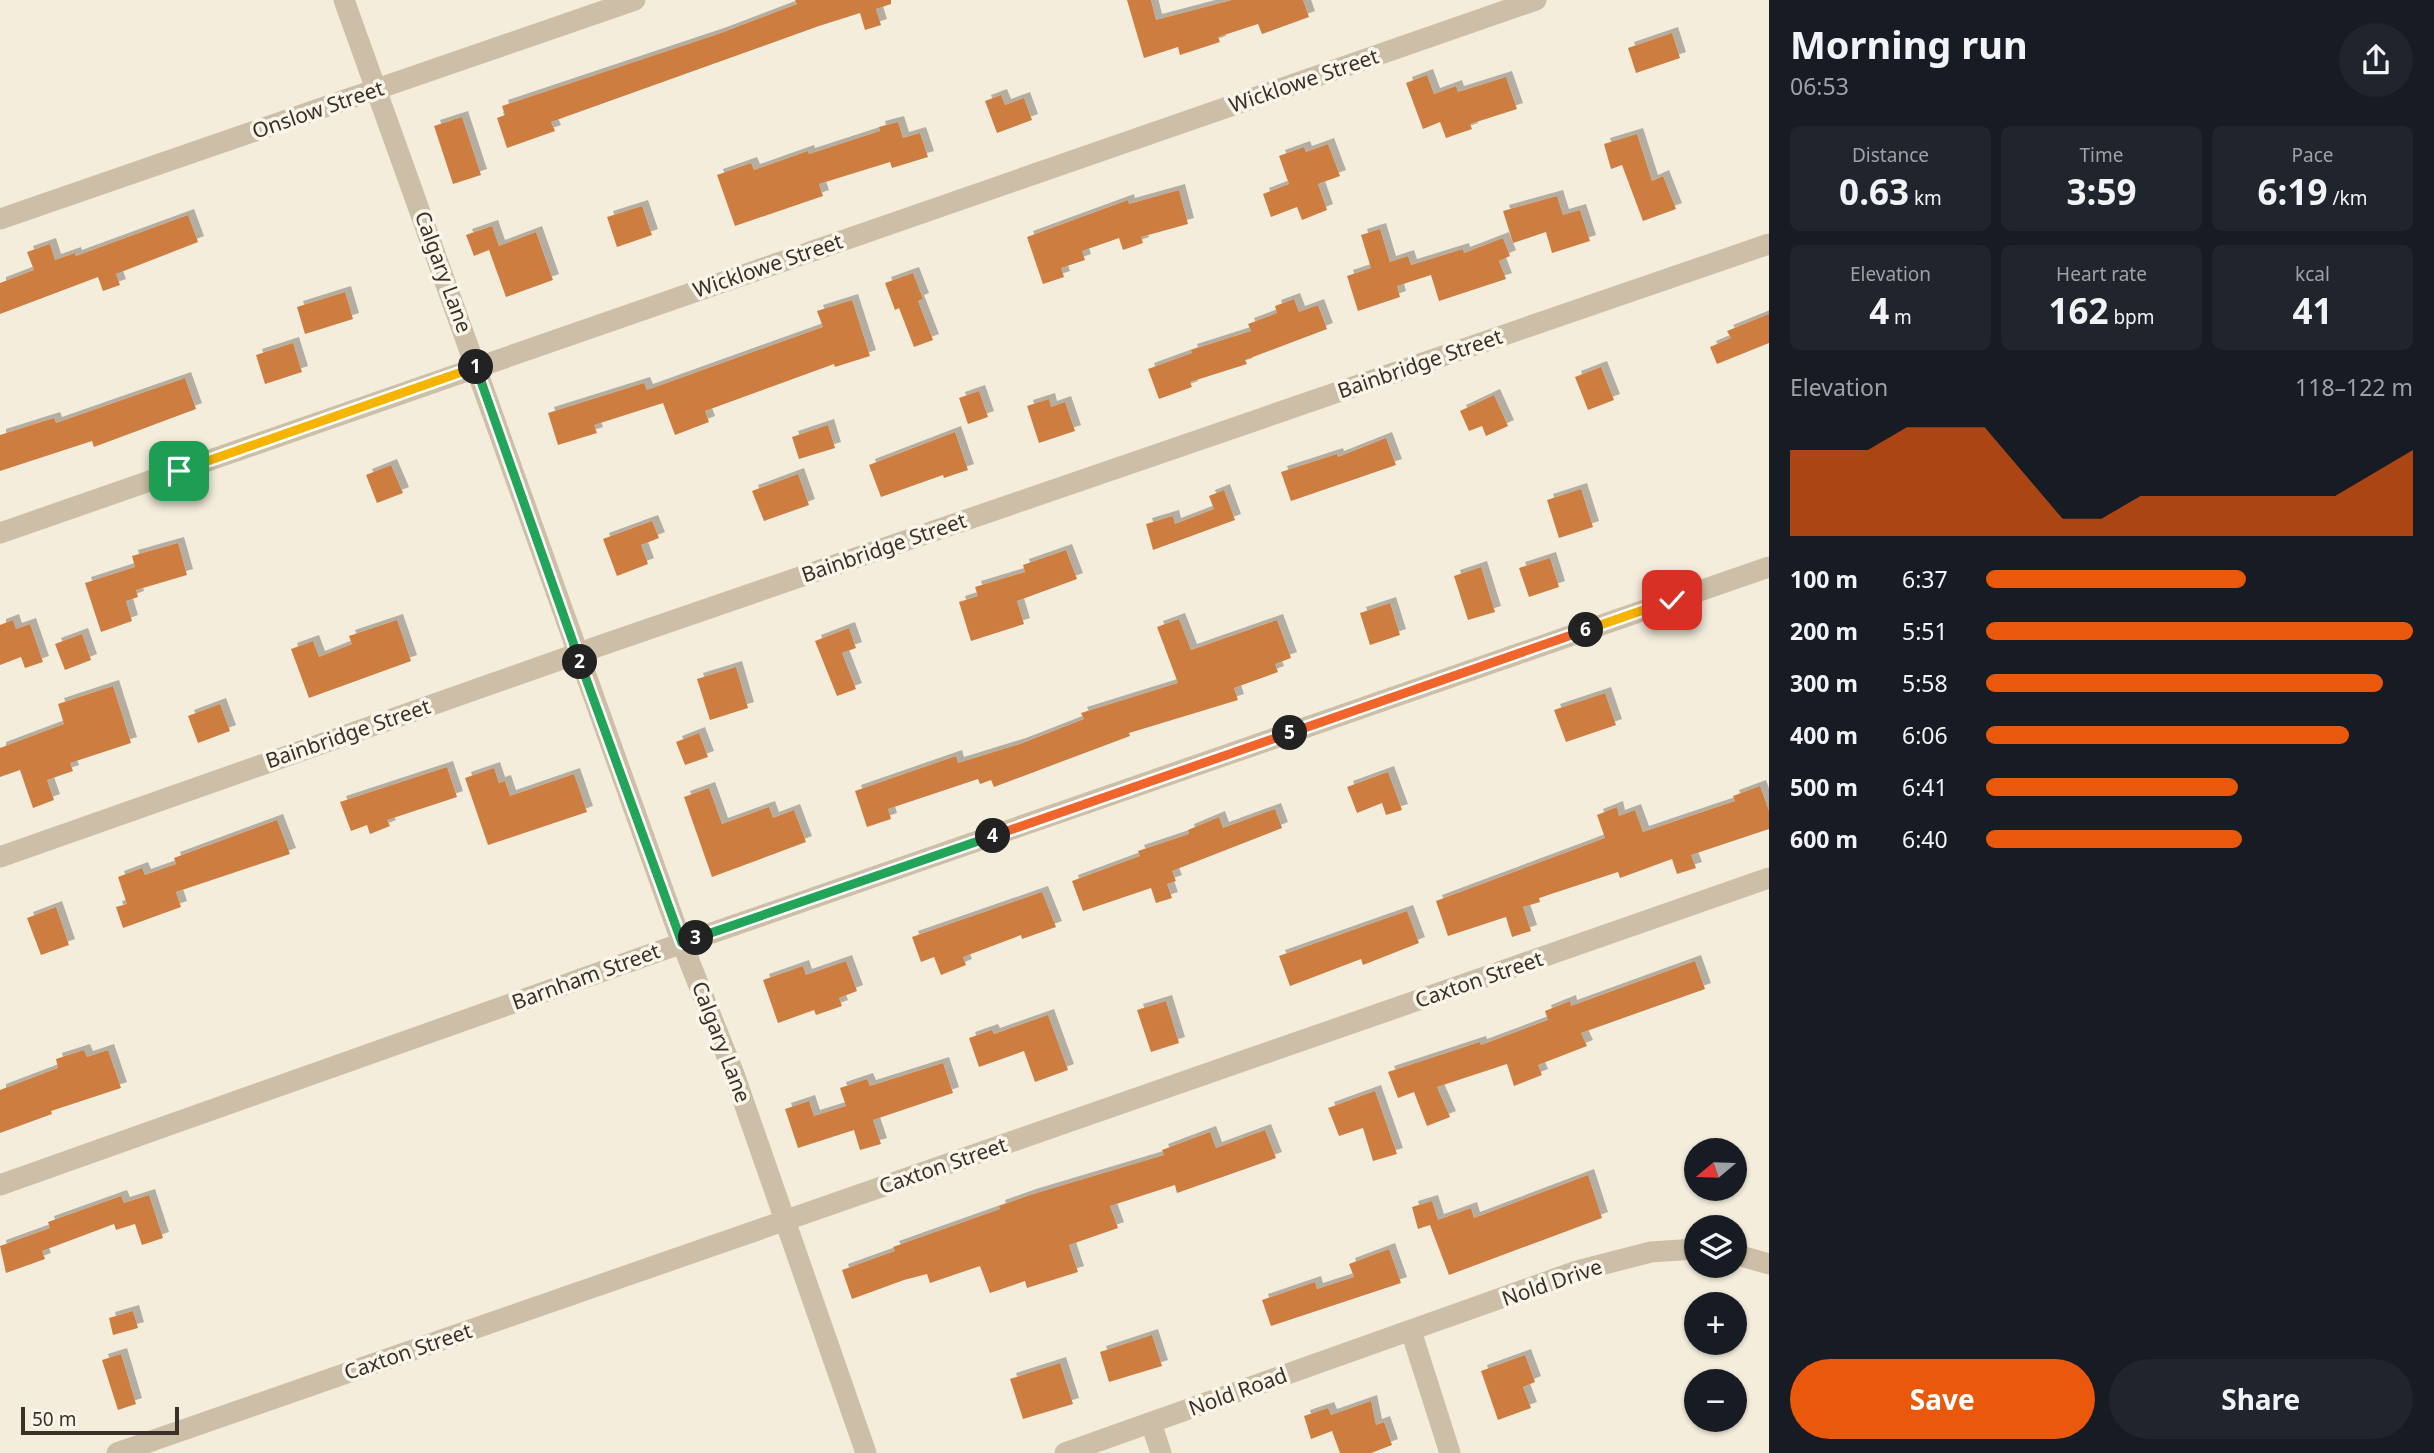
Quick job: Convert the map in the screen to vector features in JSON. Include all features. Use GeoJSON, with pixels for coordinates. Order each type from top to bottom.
{"type":"FeatureCollection","features":[{"type":"Feature","properties":{"kind":"street","name":"Calgary Lane"},"geometry":{"type":"LineString","coordinates":[[344,0],[477,367],[577,654],[682,943],[734,1074],[866,1453]]}},
{"type":"Feature","properties":{"kind":"street","name":"Onslow Street"},"geometry":{"type":"LineString","coordinates":[[0,219],[635,0]]}},
{"type":"Feature","properties":{"kind":"street","name":"Wicklowe Street"},"geometry":{"type":"LineString","coordinates":[[0,533],[1536,0]]}},
{"type":"Feature","properties":{"kind":"street","name":"Bainbridge Street"},"geometry":{"type":"LineString","coordinates":[[0,857],[577,654],[1769,244]]}},
{"type":"Feature","properties":{"kind":"street","name":"Barnham Street"},"geometry":{"type":"LineString","coordinates":[[0,1185],[682,943],[1769,567]]}},
{"type":"Feature","properties":{"kind":"street","name":"Caxton Street"},"geometry":{"type":"LineString","coordinates":[[117,1453],[1769,878]]}},
{"type":"Feature","properties":{"kind":"street","name":"Nold Drive"},"geometry":{"type":"LineString","coordinates":[[1410,1331],[1577,1272],[1651,1252],[1684,1250]]}},
{"type":"Feature","properties":{"kind":"street"},"geometry":{"type":"LineString","coordinates":[[1747,1258],[1769,1264]]}},
{"type":"Feature","properties":{"kind":"street","name":"Nold Road"},"geometry":{"type":"LineString","coordinates":[[1065,1453],[1410,1331]]}},
{"type":"Feature","properties":{"kind":"street"},"geometry":{"type":"LineString","coordinates":[[1410,1331],[1450,1453]]}},
{"type":"Feature","properties":{"kind":"street"},"geometry":{"type":"LineString","coordinates":[[1151,1423],[1161,1453]]}},
{"type":"Feature","properties":{"kind":"building"},"geometry":{"type":"Polygon","coordinates":[[[795,0],[891,0],[891,4],[876,9],[881,25],[865,30],[860,13],[819,26],[551,122],[555,131],[507,148],[497,118],[505,115],[502,106],[721,33],[797,4],[795,0]]]}},
{"type":"Feature","properties":{"kind":"building"},"geometry":{"type":"Polygon","coordinates":[[[1127,0],[1151,0],[1156,20],[1232,0],[1303,0],[1309,17],[1262,34],[1258,24],[1218,37],[1220,42],[1180,55],[1178,47],[1144,58],[1127,0]]]}},
{"type":"Feature","properties":{"kind":"building"},"geometry":{"type":"Polygon","coordinates":[[[1672,33],[1680,58],[1636,73],[1628,48],[1672,33]]]}},
{"type":"Feature","properties":{"kind":"building"},"geometry":{"type":"Polygon","coordinates":[[[1427,75],[1434,94],[1456,86],[1458,92],[1506,77],[1517,109],[1470,124],[1472,129],[1446,138],[1440,122],[1423,129],[1406,83],[1427,75]]]}},
{"type":"Feature","properties":{"kind":"building"},"geometry":{"type":"Polygon","coordinates":[[[1001,95],[1005,105],[1024,98],[1032,120],[997,133],[985,101],[1001,95]]]}},
{"type":"Feature","properties":{"kind":"building"},"geometry":{"type":"Polygon","coordinates":[[[462,117],[481,175],[453,184],[434,126],[462,117]]]}},
{"type":"Feature","properties":{"kind":"building"},"geometry":{"type":"Polygon","coordinates":[[[898,122],[903,138],[920,133],[928,157],[892,168],[890,162],[819,184],[823,196],[735,226],[717,175],[751,163],[754,170],[808,151],[809,154],[880,131],[879,127],[898,122]]]}},
{"type":"Feature","properties":{"kind":"building"},"geometry":{"type":"Polygon","coordinates":[[[1637,134],[1652,181],[1663,176],[1676,209],[1643,221],[1622,165],[1611,169],[1604,144],[1637,134]]]}},
{"type":"Feature","properties":{"kind":"building"},"geometry":{"type":"Polygon","coordinates":[[[1328,144],[1340,176],[1318,184],[1327,210],[1302,220],[1297,207],[1271,217],[1263,194],[1289,184],[1279,156],[1304,147],[1306,152],[1328,144]]]}},
{"type":"Feature","properties":{"kind":"building"},"geometry":{"type":"Polygon","coordinates":[[[1179,190],[1188,224],[1141,237],[1143,243],[1123,250],[1119,238],[1082,251],[1085,260],[1061,268],[1064,277],[1043,284],[1027,237],[1128,200],[1129,204],[1179,190]]]}},
{"type":"Feature","properties":{"kind":"building"},"geometry":{"type":"Polygon","coordinates":[[[1557,196],[1563,215],[1580,210],[1590,241],[1552,253],[1546,232],[1513,243],[1503,211],[1557,196]]]}},
{"type":"Feature","properties":{"kind":"building"},"geometry":{"type":"Polygon","coordinates":[[[642,206],[652,235],[617,247],[607,217],[642,206]]]}},
{"type":"Feature","properties":{"kind":"building"},"geometry":{"type":"Polygon","coordinates":[[[188,215],[198,242],[116,274],[120,285],[103,291],[98,277],[0,314],[0,283],[34,270],[27,252],[50,244],[55,260],[75,253],[76,256],[188,215]]]}},
{"type":"Feature","properties":{"kind":"building"},"geometry":{"type":"Polygon","coordinates":[[[492,226],[499,246],[536,232],[553,280],[506,297],[489,250],[474,256],[466,235],[492,226]]]}},
{"type":"Feature","properties":{"kind":"building"},"geometry":{"type":"Polygon","coordinates":[[[1380,229],[1390,262],[1408,256],[1411,265],[1463,249],[1464,253],[1503,238],[1510,256],[1499,261],[1506,279],[1439,301],[1431,275],[1397,286],[1400,297],[1358,311],[1347,276],[1371,268],[1361,235],[1380,229]]]}},
{"type":"Feature","properties":{"kind":"building"},"geometry":{"type":"Polygon","coordinates":[[[913,273],[923,299],[918,301],[933,340],[914,347],[899,308],[895,310],[885,283],[913,273]]]}},
{"type":"Feature","properties":{"kind":"building"},"geometry":{"type":"Polygon","coordinates":[[[345,292],[353,319],[305,334],[297,307],[345,292]]]}},
{"type":"Feature","properties":{"kind":"building"},"geometry":{"type":"Polygon","coordinates":[[[1294,299],[1299,312],[1318,305],[1327,329],[1245,360],[1247,364],[1190,382],[1192,387],[1159,399],[1148,369],[1192,353],[1191,350],[1251,331],[1248,324],[1277,313],[1275,306],[1294,299]]]}},
{"type":"Feature","properties":{"kind":"building"},"geometry":{"type":"Polygon","coordinates":[[[852,300],[870,356],[835,367],[834,364],[705,411],[709,422],[675,435],[663,403],[594,425],[597,433],[558,445],[548,413],[644,383],[647,390],[823,327],[817,311],[852,300]]]}},
{"type":"Feature","properties":{"kind":"building"},"geometry":{"type":"Polygon","coordinates":[[[1769,314],[1769,343],[1717,364],[1710,347],[1731,338],[1727,331],[1769,314]]]}},
{"type":"Feature","properties":{"kind":"building"},"geometry":{"type":"Polygon","coordinates":[[[293,343],[302,372],[265,384],[256,355],[293,343]]]}},
{"type":"Feature","properties":{"kind":"building"},"geometry":{"type":"Polygon","coordinates":[[[1601,367],[1614,400],[1588,410],[1575,377],[1601,367]]]}},
{"type":"Feature","properties":{"kind":"building"},"geometry":{"type":"Polygon","coordinates":[[[185,378],[196,409],[94,447],[92,441],[0,471],[0,435],[54,418],[56,423],[185,378]]]}},
{"type":"Feature","properties":{"kind":"building"},"geometry":{"type":"Polygon","coordinates":[[[979,391],[988,417],[968,424],[959,398],[979,391]]]}},
{"type":"Feature","properties":{"kind":"building"},"geometry":{"type":"Polygon","coordinates":[[[1494,395],[1508,426],[1486,436],[1482,426],[1469,431],[1460,411],[1494,395]]]}},
{"type":"Feature","properties":{"kind":"building"},"geometry":{"type":"Polygon","coordinates":[[[1049,399],[1051,407],[1065,402],[1075,431],[1039,443],[1027,406],[1049,399]]]}},
{"type":"Feature","properties":{"kind":"building"},"geometry":{"type":"Polygon","coordinates":[[[828,425],[835,448],[799,459],[792,437],[828,425]]]}},
{"type":"Feature","properties":{"kind":"building"},"geometry":{"type":"Polygon","coordinates":[[[955,432],[968,470],[944,478],[943,475],[881,497],[869,465],[955,432]]]}},
{"type":"Feature","properties":{"kind":"building"},"geometry":{"type":"Polygon","coordinates":[[[1386,438],[1396,465],[1291,501],[1281,472],[1337,454],[1338,457],[1386,438]]]}},
{"type":"Feature","properties":{"kind":"building"},"geometry":{"type":"Polygon","coordinates":[[[391,465],[403,493],[377,503],[366,475],[391,465]]]}},
{"type":"Feature","properties":{"kind":"building"},"geometry":{"type":"Polygon","coordinates":[[[798,474],[809,505],[764,521],[752,491],[798,474]]]}},
{"type":"Feature","properties":{"kind":"building"},"geometry":{"type":"Polygon","coordinates":[[[1581,489],[1593,527],[1559,538],[1547,500],[1581,489]]]}},
{"type":"Feature","properties":{"kind":"building"},"geometry":{"type":"Polygon","coordinates":[[[1224,490],[1235,520],[1153,550],[1146,524],[1173,516],[1175,524],[1214,509],[1209,496],[1224,490]]]}},
{"type":"Feature","properties":{"kind":"building"},"geometry":{"type":"Polygon","coordinates":[[[652,521],[659,538],[641,545],[648,564],[617,576],[603,539],[652,521]]]}},
{"type":"Feature","properties":{"kind":"building"},"geometry":{"type":"Polygon","coordinates":[[[178,543],[187,575],[136,590],[138,597],[126,601],[132,621],[101,632],[85,583],[135,567],[132,556],[178,543]]]}},
{"type":"Feature","properties":{"kind":"building"},"geometry":{"type":"Polygon","coordinates":[[[1066,550],[1077,579],[1017,601],[1024,624],[971,641],[959,602],[978,596],[975,587],[1025,572],[1023,565],[1066,550]]]}},
{"type":"Feature","properties":{"kind":"building"},"geometry":{"type":"Polygon","coordinates":[[[1550,558],[1559,587],[1529,597],[1519,568],[1550,558]]]}},
{"type":"Feature","properties":{"kind":"building"},"geometry":{"type":"Polygon","coordinates":[[[1481,567],[1495,612],[1468,620],[1454,576],[1481,567]]]}},
{"type":"Feature","properties":{"kind":"building"},"geometry":{"type":"Polygon","coordinates":[[[1390,603],[1400,635],[1370,645],[1360,613],[1390,603]]]}},
{"type":"Feature","properties":{"kind":"building"},"geometry":{"type":"Polygon","coordinates":[[[1179,619],[1191,650],[1277,620],[1291,658],[1275,664],[1278,672],[1234,688],[1238,700],[1129,733],[1130,736],[994,787],[991,780],[980,784],[978,779],[888,809],[891,819],[867,827],[855,791],[956,756],[958,763],[1020,744],[1084,719],[1081,713],[1178,683],[1157,627],[1179,619]]]}},
{"type":"Feature","properties":{"kind":"building"},"geometry":{"type":"Polygon","coordinates":[[[13,620],[16,629],[30,624],[43,662],[25,668],[21,657],[0,665],[0,625],[13,620]]]}},
{"type":"Feature","properties":{"kind":"building"},"geometry":{"type":"Polygon","coordinates":[[[397,620],[411,661],[309,698],[291,649],[313,641],[319,657],[352,644],[349,636],[397,620]]]}},
{"type":"Feature","properties":{"kind":"building"},"geometry":{"type":"Polygon","coordinates":[[[849,628],[856,648],[842,653],[856,689],[837,696],[815,641],[849,628]]]}},
{"type":"Feature","properties":{"kind":"building"},"geometry":{"type":"Polygon","coordinates":[[[82,634],[91,660],[65,670],[55,644],[82,634]]]}},
{"type":"Feature","properties":{"kind":"building"},"geometry":{"type":"Polygon","coordinates":[[[736,667],[748,708],[710,720],[697,679],[736,667]]]}},
{"type":"Feature","properties":{"kind":"building"},"geometry":{"type":"Polygon","coordinates":[[[113,686],[131,743],[70,763],[73,771],[47,780],[54,800],[33,808],[20,770],[0,777],[0,748],[64,724],[58,704],[113,686]]]}},
{"type":"Feature","properties":{"kind":"building"},"geometry":{"type":"Polygon","coordinates":[[[1605,693],[1616,725],[1566,742],[1554,710],[1605,693]]]}},
{"type":"Feature","properties":{"kind":"building"},"geometry":{"type":"Polygon","coordinates":[[[220,704],[230,731],[198,743],[188,716],[220,704]]]}},
{"type":"Feature","properties":{"kind":"building"},"geometry":{"type":"Polygon","coordinates":[[[699,733],[708,757],[685,765],[676,742],[699,733]]]}},
{"type":"Feature","properties":{"kind":"building"},"geometry":{"type":"Polygon","coordinates":[[[447,767],[457,797],[387,820],[390,826],[370,834],[367,825],[351,831],[340,802],[447,767]]]}},
{"type":"Feature","properties":{"kind":"building"},"geometry":{"type":"Polygon","coordinates":[[[494,768],[499,783],[505,781],[510,796],[574,774],[587,812],[488,845],[465,778],[494,768]]]}},
{"type":"Feature","properties":{"kind":"building"},"geometry":{"type":"Polygon","coordinates":[[[1388,772],[1402,810],[1386,815],[1382,803],[1357,813],[1347,787],[1388,772]]]}},
{"type":"Feature","properties":{"kind":"building"},"geometry":{"type":"Polygon","coordinates":[[[1760,786],[1769,811],[1769,829],[1691,855],[1696,868],[1677,874],[1672,859],[1620,878],[1618,872],[1539,898],[1540,902],[1523,907],[1531,931],[1512,937],[1506,917],[1448,936],[1436,901],[1605,838],[1597,815],[1617,807],[1619,816],[1635,810],[1643,832],[1735,801],[1733,796],[1760,786]]]}},
{"type":"Feature","properties":{"kind":"building"},"geometry":{"type":"Polygon","coordinates":[[[709,788],[722,824],[769,807],[773,818],[794,810],[806,842],[712,877],[684,797],[709,788]]]}},
{"type":"Feature","properties":{"kind":"building"},"geometry":{"type":"Polygon","coordinates":[[[1275,809],[1282,828],[1172,871],[1176,881],[1167,884],[1172,898],[1156,903],[1151,888],[1083,911],[1072,881],[1140,856],[1138,851],[1189,834],[1188,830],[1219,817],[1223,828],[1275,809]]]}},
{"type":"Feature","properties":{"kind":"building"},"geometry":{"type":"Polygon","coordinates":[[[277,820],[290,854],[176,892],[181,907],[123,928],[116,907],[127,904],[118,877],[142,868],[145,875],[176,864],[174,858],[277,820]]]}},
{"type":"Feature","properties":{"kind":"building"},"geometry":{"type":"Polygon","coordinates":[[[1042,892],[1056,927],[1022,939],[1021,935],[963,957],[966,965],[941,975],[934,957],[921,962],[912,937],[1042,892]]]}},
{"type":"Feature","properties":{"kind":"building"},"geometry":{"type":"Polygon","coordinates":[[[56,907],[69,945],[41,955],[27,918],[56,907]]]}},
{"type":"Feature","properties":{"kind":"building"},"geometry":{"type":"Polygon","coordinates":[[[1407,911],[1419,943],[1363,965],[1361,959],[1290,986],[1279,956],[1407,911]]]}},
{"type":"Feature","properties":{"kind":"building"},"geometry":{"type":"Polygon","coordinates":[[[846,961],[857,991],[839,998],[842,1006],[816,1015],[814,1010],[778,1023],[763,980],[803,966],[806,975],[846,961]]]}},
{"type":"Feature","properties":{"kind":"building"},"geometry":{"type":"Polygon","coordinates":[[[1695,961],[1705,989],[1581,1033],[1587,1046],[1538,1065],[1542,1075],[1514,1086],[1507,1064],[1437,1087],[1450,1117],[1427,1126],[1414,1092],[1398,1098],[1388,1072],[1480,1042],[1481,1045],[1548,1020],[1545,1011],[1570,1001],[1571,1006],[1695,961]]]}},
{"type":"Feature","properties":{"kind":"building"},"geometry":{"type":"Polygon","coordinates":[[[1166,1001],[1179,1043],[1151,1052],[1137,1010],[1166,1001]]]}},
{"type":"Feature","properties":{"kind":"building"},"geometry":{"type":"Polygon","coordinates":[[[1048,1015],[1068,1070],[1035,1082],[1024,1051],[979,1067],[969,1038],[992,1030],[994,1034],[1048,1015]]]}},
{"type":"Feature","properties":{"kind":"building"},"geometry":{"type":"Polygon","coordinates":[[[84,1050],[87,1057],[108,1050],[121,1088],[51,1111],[52,1114],[0,1133],[0,1090],[58,1068],[56,1059],[84,1050]]]}},
{"type":"Feature","properties":{"kind":"building"},"geometry":{"type":"Polygon","coordinates":[[[943,1063],[953,1093],[873,1120],[881,1144],[860,1150],[854,1130],[798,1148],[785,1109],[809,1101],[814,1116],[846,1106],[840,1088],[867,1079],[870,1086],[943,1063]]]}},
{"type":"Feature","properties":{"kind":"building"},"geometry":{"type":"Polygon","coordinates":[[[1375,1091],[1397,1154],[1373,1161],[1363,1128],[1339,1136],[1328,1108],[1375,1091]]]}},
{"type":"Feature","properties":{"kind":"building"},"geometry":{"type":"Polygon","coordinates":[[[1265,1130],[1276,1158],[1177,1193],[1175,1185],[1110,1206],[1118,1228],[1069,1245],[1078,1272],[1027,1288],[1025,1281],[990,1293],[980,1266],[930,1283],[927,1274],[852,1299],[842,1270],[895,1251],[893,1247],[1000,1209],[999,1206],[1030,1195],[1164,1155],[1162,1150],[1210,1132],[1216,1148],[1265,1130]]]}},
{"type":"Feature","properties":{"kind":"building"},"geometry":{"type":"Polygon","coordinates":[[[1588,1175],[1602,1218],[1449,1275],[1430,1225],[1418,1229],[1412,1207],[1432,1201],[1438,1220],[1471,1208],[1474,1218],[1588,1175]]]}},
{"type":"Feature","properties":{"kind":"building"},"geometry":{"type":"Polygon","coordinates":[[[149,1195],[163,1238],[142,1245],[135,1224],[116,1230],[114,1224],[42,1251],[45,1259],[6,1273],[0,1246],[50,1228],[48,1222],[121,1196],[124,1203],[149,1195]]]}},
{"type":"Feature","properties":{"kind":"building"},"geometry":{"type":"Polygon","coordinates":[[[1389,1249],[1401,1283],[1271,1326],[1262,1300],[1315,1282],[1317,1289],[1354,1277],[1349,1264],[1389,1249]]]}},
{"type":"Feature","properties":{"kind":"building"},"geometry":{"type":"Polygon","coordinates":[[[133,1311],[138,1328],[113,1335],[109,1318],[133,1311]]]}},
{"type":"Feature","properties":{"kind":"building"},"geometry":{"type":"Polygon","coordinates":[[[1152,1335],[1162,1366],[1109,1382],[1100,1352],[1152,1335]]]}},
{"type":"Feature","properties":{"kind":"building"},"geometry":{"type":"Polygon","coordinates":[[[121,1354],[136,1404],[118,1410],[102,1360],[121,1354]]]}},
{"type":"Feature","properties":{"kind":"building"},"geometry":{"type":"Polygon","coordinates":[[[1525,1355],[1535,1382],[1523,1387],[1531,1408],[1498,1420],[1481,1371],[1525,1355]]]}},
{"type":"Feature","properties":{"kind":"building"},"geometry":{"type":"Polygon","coordinates":[[[1060,1363],[1073,1404],[1023,1419],[1010,1379],[1060,1363]]]}},
{"type":"Feature","properties":{"kind":"building"},"geometry":{"type":"Polygon","coordinates":[[[1371,1401],[1376,1425],[1384,1422],[1392,1445],[1371,1453],[1340,1453],[1332,1431],[1311,1439],[1304,1416],[1328,1408],[1331,1415],[1371,1401]]]}},
{"type":"Feature","properties":{"kind":"route"},"geometry":{"type":"LineString","coordinates":[[179,471],[477,367],[682,943],[1672,600]]}}]}
